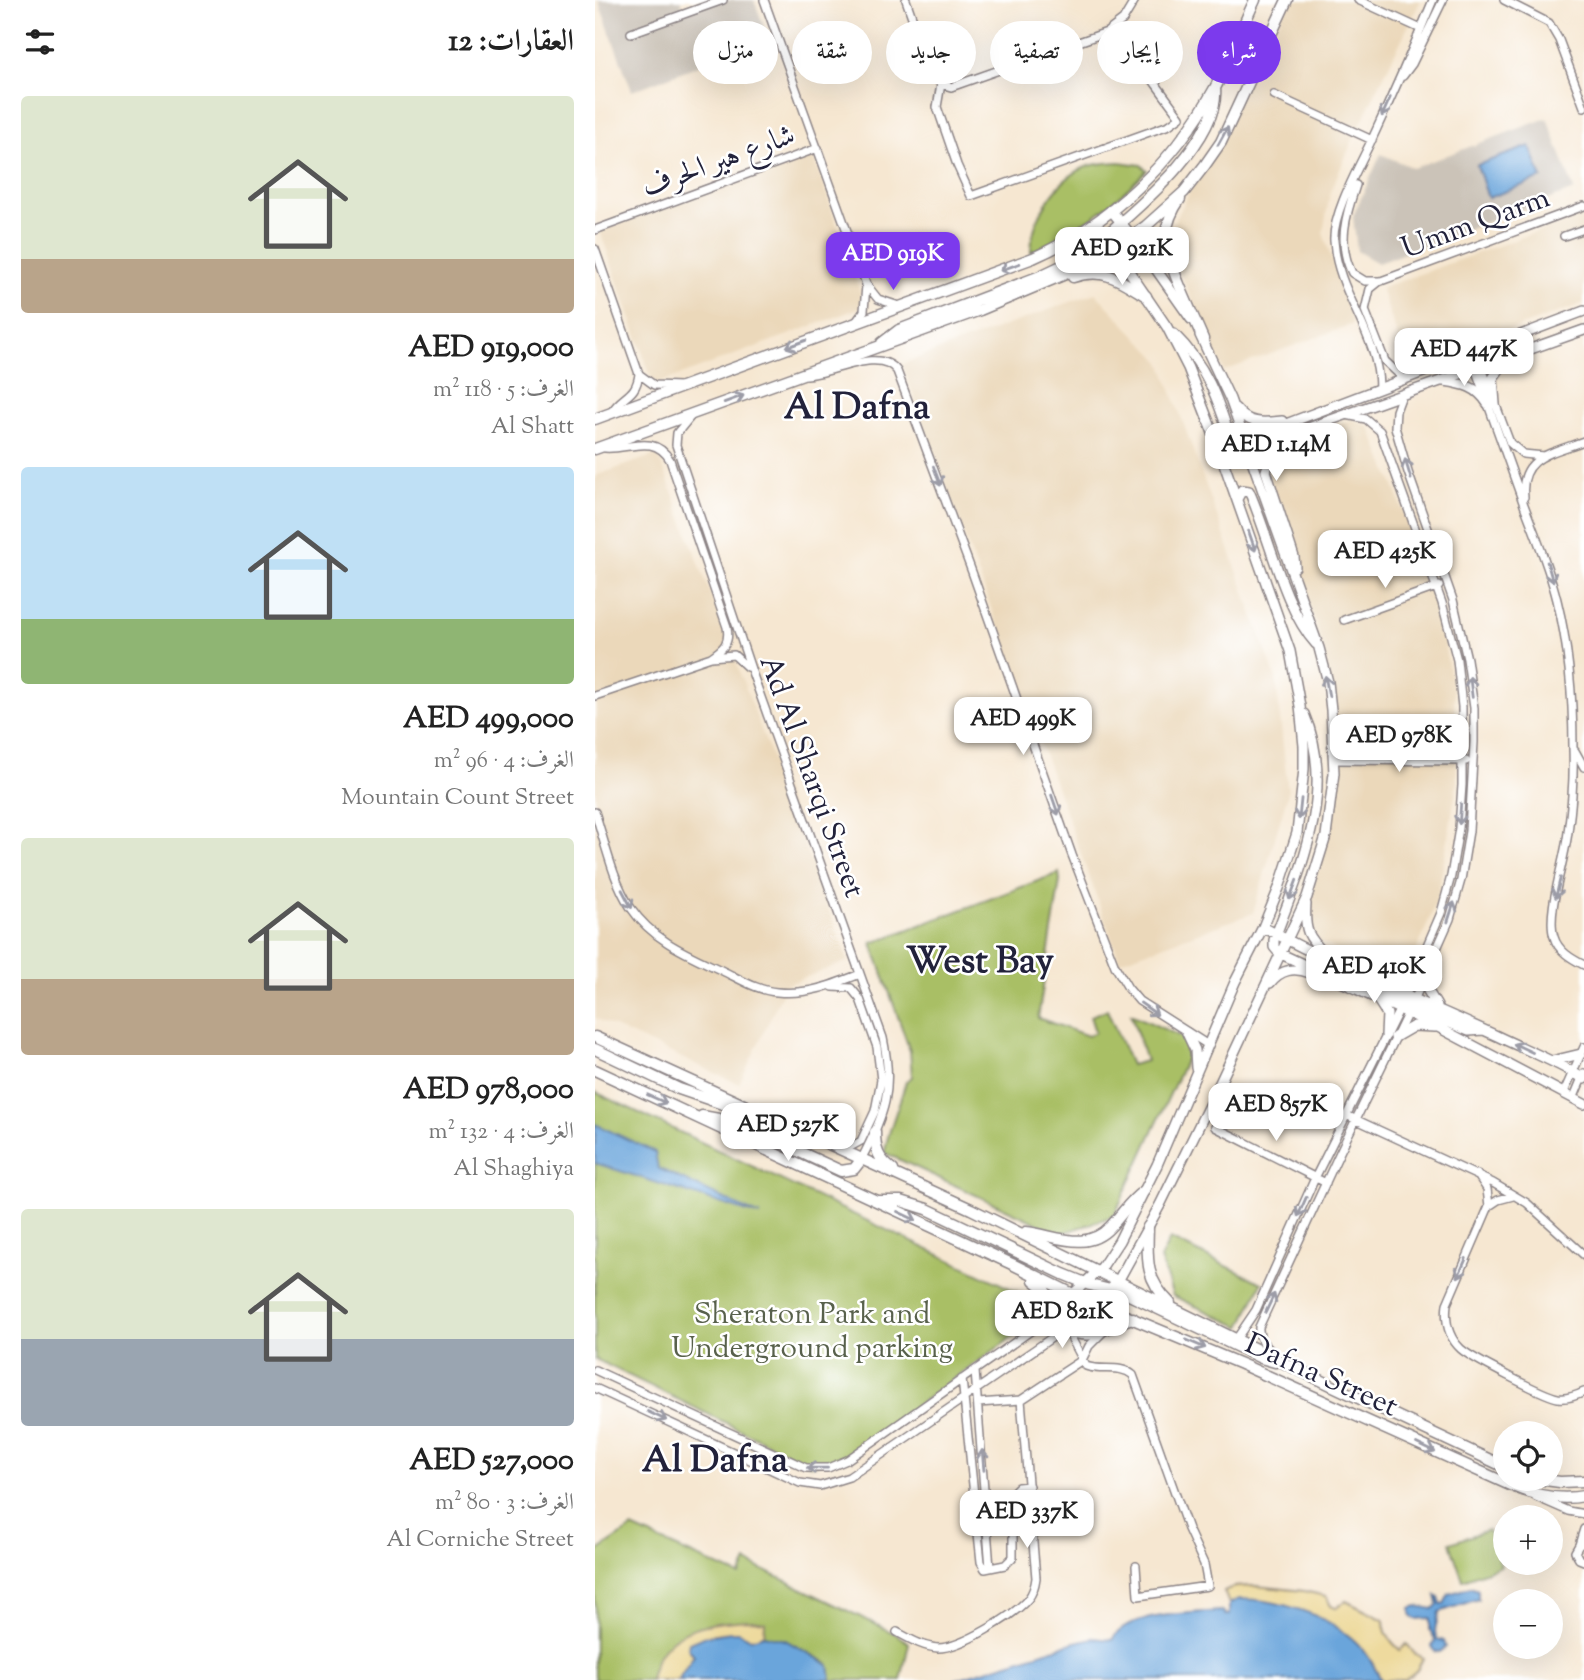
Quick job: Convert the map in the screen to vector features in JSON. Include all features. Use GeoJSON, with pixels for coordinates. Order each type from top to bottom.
{"type":"FeatureCollection","features":[{"type":"Feature","properties":{"kind":"main road"},"geometry":{"type":"LineString","coordinates":[[601,418],[681,386],[1033,258],[1073,237],[1111,210],[1170,153],[1215,88],[1255,0]]}},
{"type":"Feature","properties":{"kind":"main road"},"geometry":{"type":"LineString","coordinates":[[1203,339],[1175,273],[1166,238],[1171,216],[1184,192],[1220,142],[1287,0]]}},
{"type":"Feature","properties":{"kind":"main road"},"geometry":{"type":"LineString","coordinates":[[1114,249],[1109,237],[1111,232],[1161,185],[1187,154],[1211,116],[1215,103],[1215,88]]}},
{"type":"Feature","properties":{"kind":"main road"},"geometry":{"type":"LineString","coordinates":[[598,448],[980,310],[1094,263],[1132,236],[1184,192]]}},
{"type":"Feature","properties":{"kind":"main road"},"geometry":{"type":"LineString","coordinates":[[879,346],[899,330],[1025,283],[1078,258],[1079,247],[1073,237]]}},
{"type":"Feature","properties":{"kind":"main road"},"geometry":{"type":"LineString","coordinates":[[1055,279],[1102,273],[1120,280],[1146,296]]}},
{"type":"Feature","properties":{"kind":"main road"},"geometry":{"type":"LineString","coordinates":[[595,1029],[608,1043]]}},
{"type":"Feature","properties":{"kind":"main road"},"geometry":{"type":"LineString","coordinates":[[595,1037],[1018,1232],[1035,1233],[1063,1241],[1088,1240],[1109,1229],[1126,1205],[1143,1191]]}},
{"type":"Feature","properties":{"kind":"main road"},"geometry":{"type":"LineString","coordinates":[[595,1049],[679,1089],[738,1110],[760,1113]]}},
{"type":"Feature","properties":{"kind":"main road"},"geometry":{"type":"LineString","coordinates":[[595,1070],[1014,1265],[1041,1285],[1047,1293],[1049,1318]]}},
{"type":"Feature","properties":{"kind":"main road"},"geometry":{"type":"LineString","coordinates":[[694,1116],[735,1122],[841,1171],[854,1169],[861,1160]]}},
{"type":"Feature","properties":{"kind":"main road"},"geometry":{"type":"LineString","coordinates":[[875,1132],[875,1147],[879,1158],[910,1182]]}},
{"type":"Feature","properties":{"kind":"main road"},"geometry":{"type":"LineString","coordinates":[[876,1202],[889,1200],[917,1205],[1085,1284],[1127,1294],[1266,1361],[1280,1361]]}},
{"type":"Feature","properties":{"kind":"main road"},"geometry":{"type":"LineString","coordinates":[[1148,1227],[1150,1275],[1159,1291],[1178,1311]]}},
{"type":"Feature","properties":{"kind":"main road","name":"Dafna Street"},"geometry":{"type":"LineString","coordinates":[[1018,1232],[1280,1361],[1493,1461]]}},
{"type":"Feature","properties":{"kind":"main road","name":"Dafna Street"},"geometry":{"type":"LineString","coordinates":[[1014,1265],[1073,1294],[1133,1317],[1526,1492],[1560,1498],[1584,1496]]}},
{"type":"Feature","properties":{"kind":"main road"},"geometry":{"type":"LineString","coordinates":[[1066,1328],[1083,1336],[1104,1331],[1133,1317]]}},
{"type":"Feature","properties":{"kind":"main road"},"geometry":{"type":"LineString","coordinates":[[1563,1482],[1584,1481]]}},
{"type":"Feature","properties":{"kind":"street"},"geometry":{"type":"LineString","coordinates":[[631,33],[723,0]]}},
{"type":"Feature","properties":{"kind":"street"},"geometry":{"type":"LineString","coordinates":[[764,0],[866,284],[878,299],[899,306]]}},
{"type":"Feature","properties":{"kind":"street"},"geometry":{"type":"LineString","coordinates":[[906,0],[913,21]]}},
{"type":"Feature","properties":{"kind":"street"},"geometry":{"type":"LineString","coordinates":[[1122,21],[1135,0]]}},
{"type":"Feature","properties":{"kind":"street"},"geometry":{"type":"LineString","coordinates":[[1359,0],[1422,29]]}},
{"type":"Feature","properties":{"kind":"street"},"geometry":{"type":"LineString","coordinates":[[1379,388],[1376,357],[1342,276],[1333,239],[1337,218],[1433,0]]}},
{"type":"Feature","properties":{"kind":"street"},"geometry":{"type":"LineString","coordinates":[[1397,83],[1412,64],[1443,0]]}},
{"type":"Feature","properties":{"kind":"street"},"geometry":{"type":"LineString","coordinates":[[1504,0],[1542,19],[1554,30],[1584,107]]}},
{"type":"Feature","properties":{"kind":"street"},"geometry":{"type":"LineString","coordinates":[[976,79],[1097,35]]}},
{"type":"Feature","properties":{"kind":"street"},"geometry":{"type":"LineString","coordinates":[[964,84],[951,87],[941,84],[937,107],[957,165],[971,195],[1169,125],[1180,117],[1158,84]]}},
{"type":"Feature","properties":{"kind":"street"},"geometry":{"type":"LineString","coordinates":[[1274,95],[1372,140]]}},
{"type":"Feature","properties":{"kind":"street","name":"شارع هير الحرف"},"geometry":{"type":"LineString","coordinates":[[595,230],[818,148]]}},
{"type":"Feature","properties":{"kind":"street","name":"Umm Qarm"},"geometry":{"type":"LineString","coordinates":[[1358,168],[1345,222],[1344,249],[1352,273],[1365,281],[1381,281]]}},
{"type":"Feature","properties":{"kind":"street","name":"Umm Qarm"},"geometry":{"type":"LineString","coordinates":[[1404,379],[1385,361],[1365,310],[1370,289],[1381,281],[1584,206]]}},
{"type":"Feature","properties":{"kind":"street"},"geometry":{"type":"LineString","coordinates":[[1111,210],[1203,339],[1230,399],[1240,443]]}},
{"type":"Feature","properties":{"kind":"street"},"geometry":{"type":"LineString","coordinates":[[1563,236],[1584,229]]}},
{"type":"Feature","properties":{"kind":"street"},"geometry":{"type":"LineString","coordinates":[[595,248],[639,374],[636,389],[601,418]]}},
{"type":"Feature","properties":{"kind":"street"},"geometry":{"type":"LineString","coordinates":[[595,1370],[806,1468],[835,1466],[1049,1318],[1098,1272],[1119,1241],[1143,1191],[1279,888],[1297,833],[1304,746],[1300,706],[1284,631],[1223,459],[1188,368],[1167,327],[1114,249]]}},
{"type":"Feature","properties":{"kind":"street"},"geometry":{"type":"LineString","coordinates":[[856,322],[864,311],[866,284]]}},
{"type":"Feature","properties":{"kind":"street"},"geometry":{"type":"LineString","coordinates":[[1223,459],[1240,443],[1291,421],[1584,311]]}},
{"type":"Feature","properties":{"kind":"street"},"geometry":{"type":"LineString","coordinates":[[595,1388],[810,1486],[838,1482],[1066,1328],[1097,1304],[1118,1281],[1148,1227],[1307,897],[1326,836],[1335,760],[1328,682],[1319,648],[1248,450],[1240,443],[1231,441],[1205,370],[1195,355],[1167,327]]}},
{"type":"Feature","properties":{"kind":"street"},"geometry":{"type":"LineString","coordinates":[[1223,459],[1584,330]]}},
{"type":"Feature","properties":{"kind":"street"},"geometry":{"type":"LineString","coordinates":[[1473,354],[1525,509],[1546,559],[1558,601],[1567,654],[1573,783],[1568,834],[1553,908],[1552,928],[1562,950],[1571,959],[1584,965]]}},
{"type":"Feature","properties":{"kind":"street"},"geometry":{"type":"LineString","coordinates":[[1491,404],[1493,378],[1510,356]]}},
{"type":"Feature","properties":{"kind":"street"},"geometry":{"type":"LineString","coordinates":[[799,375],[828,373],[866,360],[890,363],[897,371],[1070,850],[1115,966],[1139,1001],[1208,1045]]}},
{"type":"Feature","properties":{"kind":"street"},"geometry":{"type":"LineString","coordinates":[[639,374],[655,385],[681,386]]}},
{"type":"Feature","properties":{"kind":"street"},"geometry":{"type":"LineString","coordinates":[[1442,381],[1471,387],[1491,404],[1513,447],[1523,454],[1543,456]]}},
{"type":"Feature","properties":{"kind":"street"},"geometry":{"type":"LineString","coordinates":[[1237,1338],[1256,1310],[1346,1115],[1425,975],[1450,919],[1461,880],[1469,831],[1473,708],[1466,654],[1447,583],[1395,427],[1396,411],[1402,395]]}},
{"type":"Feature","properties":{"kind":"street"},"geometry":{"type":"LineString","coordinates":[[1230,399],[1246,419],[1257,423],[1291,421]]}},
{"type":"Feature","properties":{"kind":"street","name":"Ad Al Sharqi Street"},"geometry":{"type":"LineString","coordinates":[[695,413],[684,422],[677,433],[676,445],[753,676],[883,1038],[888,1062],[886,1098],[875,1132],[861,1160]]}},
{"type":"Feature","properties":{"kind":"street"},"geometry":{"type":"LineString","coordinates":[[1346,415],[1366,419],[1380,431],[1436,587],[1456,656],[1462,707],[1459,828],[1451,876],[1441,913],[1416,969],[1407,1003]]}},
{"type":"Feature","properties":{"kind":"street"},"geometry":{"type":"LineString","coordinates":[[1294,434],[1272,454],[1266,471],[1294,557],[1294,576]]}},
{"type":"Feature","properties":{"kind":"street"},"geometry":{"type":"LineString","coordinates":[[1525,509],[1525,475],[1535,462],[1543,456],[1584,441]]}},
{"type":"Feature","properties":{"kind":"street","name":"Ad Al Sharqi Street"},"geometry":{"type":"LineString","coordinates":[[598,448],[645,443],[657,446],[666,454],[727,627],[728,643],[711,657]]}},
{"type":"Feature","properties":{"kind":"street"},"geometry":{"type":"LineString","coordinates":[[1237,499],[1241,491],[1249,491],[1291,601],[1308,635],[1319,648]]}},
{"type":"Feature","properties":{"kind":"street"},"geometry":{"type":"LineString","coordinates":[[1343,620],[1447,583]]}},
{"type":"Feature","properties":{"kind":"street"},"geometry":{"type":"LineString","coordinates":[[598,696],[711,657],[729,654],[737,656],[753,676]]}},
{"type":"Feature","properties":{"kind":"street"},"geometry":{"type":"LineString","coordinates":[[1456,656],[1466,654]]}},
{"type":"Feature","properties":{"kind":"street"},"geometry":{"type":"LineString","coordinates":[[1300,706],[1310,728],[1317,755],[1315,806],[1306,853],[1273,943],[1279,953],[1377,999],[1441,1009],[1581,1076]]}},
{"type":"Feature","properties":{"kind":"street"},"geometry":{"type":"LineString","coordinates":[[1573,747],[1584,767]]}},
{"type":"Feature","properties":{"kind":"street"},"geometry":{"type":"LineString","coordinates":[[1335,760],[1473,761]]}},
{"type":"Feature","properties":{"kind":"street"},"geometry":{"type":"LineString","coordinates":[[595,813],[631,907],[642,922],[674,948],[769,991],[803,992],[829,986],[860,974]]}},
{"type":"Feature","properties":{"kind":"street"},"geometry":{"type":"LineString","coordinates":[[1307,897],[1307,932],[1314,944],[1333,962]]}},
{"type":"Feature","properties":{"kind":"street"},"geometry":{"type":"LineString","coordinates":[[1263,927],[1384,984],[1438,1027],[1584,1104]]}},
{"type":"Feature","properties":{"kind":"street"},"geometry":{"type":"LineString","coordinates":[[1262,994],[1275,977],[1285,971],[1299,969],[1315,974],[1322,973]]}},
{"type":"Feature","properties":{"kind":"street"},"geometry":{"type":"LineString","coordinates":[[1384,984],[1402,979],[1416,969]]}},
{"type":"Feature","properties":{"kind":"street"},"geometry":{"type":"LineString","coordinates":[[1425,975],[1431,998],[1441,1009]]}},
{"type":"Feature","properties":{"kind":"street"},"geometry":{"type":"LineString","coordinates":[[1346,984],[1357,983],[1459,1027],[1473,1031],[1483,1030]]}},
{"type":"Feature","properties":{"kind":"street"},"geometry":{"type":"LineString","coordinates":[[829,986],[853,989],[860,999],[877,1047],[881,1080],[875,1111],[861,1141],[852,1146],[833,1146]]}},
{"type":"Feature","properties":{"kind":"street"},"geometry":{"type":"LineString","coordinates":[[1280,1361],[1262,1343],[1259,1326],[1355,1120],[1390,1036],[1387,1014],[1377,999]]}},
{"type":"Feature","properties":{"kind":"street"},"geometry":{"type":"LineString","coordinates":[[1390,1036],[1414,1026],[1438,1027]]}},
{"type":"Feature","properties":{"kind":"street"},"geometry":{"type":"LineString","coordinates":[[1187,1033],[1195,1050],[1196,1072]]}},
{"type":"Feature","properties":{"kind":"street"},"geometry":{"type":"LineString","coordinates":[[1551,1061],[1582,1050],[1581,1076],[1574,1097]]}},
{"type":"Feature","properties":{"kind":"street"},"geometry":{"type":"LineString","coordinates":[[1564,1092],[1581,1076]]}},
{"type":"Feature","properties":{"kind":"street"},"geometry":{"type":"LineString","coordinates":[[1346,1115],[1477,1174],[1527,1203],[1584,1255]]}},
{"type":"Feature","properties":{"kind":"street"},"geometry":{"type":"LineString","coordinates":[[1215,1127],[1326,1183]]}},
{"type":"Feature","properties":{"kind":"street"},"geometry":{"type":"LineString","coordinates":[[1477,1174],[1487,1189],[1489,1206],[1447,1304],[1446,1316],[1452,1336],[1462,1350],[1537,1390],[1558,1398],[1571,1398],[1584,1392]]}},
{"type":"Feature","properties":{"kind":"street"},"geometry":{"type":"LineString","coordinates":[[1489,1206],[1497,1200],[1513,1196]]}},
{"type":"Feature","properties":{"kind":"street"},"geometry":{"type":"LineString","coordinates":[[1049,1318],[1066,1328],[1086,1366],[1099,1371],[1122,1369],[1133,1375],[1208,1578],[1208,1586],[1138,1596],[1136,1566]]}},
{"type":"Feature","properties":{"kind":"street"},"geometry":{"type":"LineString","coordinates":[[978,1402],[1021,1400],[1082,1360],[1089,1346],[1104,1331]]}},
{"type":"Feature","properties":{"kind":"street"},"geometry":{"type":"LineString","coordinates":[[975,1371],[991,1569]]}},
{"type":"Feature","properties":{"kind":"street"},"geometry":{"type":"LineString","coordinates":[[962,1380],[981,1562],[985,1569],[1005,1565],[1013,1557],[1013,1492],[1018,1487],[1028,1486]]}},
{"type":"Feature","properties":{"kind":"street"},"geometry":{"type":"LineString","coordinates":[[897,1632],[925,1646],[936,1648],[958,1645],[971,1640],[1029,1598],[1036,1578],[1021,1400]]}},
{"type":"Feature","properties":{"kind":"street"},"geometry":{"type":"LineString","coordinates":[[763,1466],[770,1453]]}},
{"type":"Feature","properties":{"kind":"street","name":"Dafna Street"},"geometry":{"type":"LineString","coordinates":[[1526,1492],[1568,1511],[1584,1514]]}},
{"type":"Feature","properties":{"kind":"street"},"geometry":{"type":"LineString","coordinates":[[1583,1562],[1576,1553],[1584,1530]]}},
{"type":"Feature","properties":{"kind":"shaded area"},"geometry":{"type":"Polygon","coordinates":[[[598,0],[681,0],[683,7],[702,0],[754,0],[762,21],[693,21],[693,67],[632,91],[598,0]]]}},
{"type":"Feature","properties":{"kind":"shaded area"},"geometry":{"type":"Polygon","coordinates":[[[1290,0],[1421,0],[1353,139],[1330,193],[1323,233],[1353,324],[1224,371],[1178,269],[1170,230],[1246,84],[1281,84],[1279,21],[1290,0]]]}},
{"type":"Feature","properties":{"kind":"shaded area"},"geometry":{"type":"Polygon","coordinates":[[[1547,118],[1574,190],[1378,263],[1357,251],[1353,216],[1381,154],[1413,168],[1547,118]]]}},
{"type":"Feature","properties":{"kind":"shaded area"},"geometry":{"type":"Polygon","coordinates":[[[813,156],[865,306],[654,385],[600,231],[813,156]]]}},
{"type":"Feature","properties":{"kind":"shaded area"},"geometry":{"type":"Polygon","coordinates":[[[1584,215],[1584,303],[1408,367],[1381,288],[1584,215]]]}},
{"type":"Feature","properties":{"kind":"shaded area"},"geometry":{"type":"Polygon","coordinates":[[[1095,293],[1161,362],[1276,678],[1288,793],[1253,913],[1120,961],[902,364],[1095,293]]]}},
{"type":"Feature","properties":{"kind":"shaded area"},"geometry":{"type":"Polygon","coordinates":[[[1353,419],[1370,428],[1396,491],[1437,606],[1454,695],[1457,784],[1438,897],[1411,965],[1394,977],[1320,942],[1306,921],[1310,896],[1321,861],[1335,765],[1327,666],[1315,622],[1280,527],[1270,475],[1274,452],[1353,419]]]}},
{"type":"Feature","properties":{"kind":"shaded area"},"geometry":{"type":"Polygon","coordinates":[[[658,454],[848,961],[786,985],[739,1084],[595,1018],[595,476],[658,454]]]}},
{"type":"Feature","properties":{"kind":"green space"},"geometry":{"type":"Polygon","coordinates":[[[1119,162],[1141,165],[1147,170],[1093,217],[1064,236],[1031,252],[1040,214],[1064,181],[1086,167],[1119,162]]]}},
{"type":"Feature","properties":{"kind":"green space"},"geometry":{"type":"Polygon","coordinates":[[[1059,873],[1060,881],[1038,1018],[1088,1036],[1095,1032],[1090,1016],[1107,1010],[1131,1065],[1146,1061],[1131,1014],[1182,1037],[1187,1057],[1114,1216],[1060,1234],[885,1153],[906,1081],[912,1077],[910,1051],[872,943],[1059,873]]]}},
{"type":"Feature","properties":{"kind":"green space","name":"Sheraton Park and Underground parking"},"geometry":{"type":"Polygon","coordinates":[[[595,1092],[1037,1301],[1038,1319],[847,1455],[812,1465],[595,1359],[595,1092]]]}},
{"type":"Feature","properties":{"kind":"green space"},"geometry":{"type":"Polygon","coordinates":[[[1170,1239],[1262,1283],[1241,1327],[1173,1296],[1160,1259],[1170,1239]]]}},
{"type":"Feature","properties":{"kind":"green space"},"geometry":{"type":"Polygon","coordinates":[[[632,1528],[740,1576],[747,1562],[894,1633],[909,1643],[901,1680],[831,1680],[829,1665],[824,1661],[785,1640],[764,1635],[765,1622],[728,1622],[693,1629],[678,1636],[666,1646],[656,1661],[650,1680],[595,1680],[595,1553],[632,1528]]]}},
{"type":"Feature","properties":{"kind":"green space"},"geometry":{"type":"Polygon","coordinates":[[[1488,1530],[1493,1544],[1493,1569],[1463,1580],[1450,1543],[1488,1530]]]}},
{"type":"Feature","properties":{"kind":"sand"},"geometry":{"type":"Polygon","coordinates":[[[1256,1586],[1326,1596],[1331,1606],[1336,1608],[1346,1601],[1384,1620],[1386,1633],[1396,1647],[1400,1650],[1407,1644],[1414,1653],[1423,1658],[1417,1670],[1405,1680],[1381,1680],[1361,1647],[1317,1618],[1279,1604],[1261,1601],[1244,1600],[1229,1604],[1224,1591],[1233,1587],[1256,1586]]]}},
{"type":"Feature","properties":{"kind":"sand"},"geometry":{"type":"Polygon","coordinates":[[[752,1620],[765,1622],[764,1635],[751,1639],[722,1633],[692,1642],[690,1651],[694,1655],[678,1680],[650,1680],[655,1662],[675,1638],[702,1626],[752,1620]]]}},
{"type":"Feature","properties":{"kind":"water"},"geometry":{"type":"Polygon","coordinates":[[[1530,146],[1542,178],[1488,198],[1477,165],[1530,146]]]}},
{"type":"Feature","properties":{"kind":"water"},"geometry":{"type":"Polygon","coordinates":[[[595,1124],[655,1152],[658,1168],[760,1216],[595,1163],[595,1124]]]}},
{"type":"Feature","properties":{"kind":"water"},"geometry":{"type":"Polygon","coordinates":[[[1470,1587],[1478,1590],[1478,1599],[1439,1612],[1436,1635],[1437,1639],[1444,1641],[1446,1647],[1440,1652],[1435,1651],[1432,1646],[1435,1640],[1430,1630],[1430,1618],[1415,1619],[1411,1608],[1417,1606],[1433,1609],[1438,1604],[1436,1596],[1441,1604],[1444,1604],[1449,1594],[1470,1587]]]}},
{"type":"Feature","properties":{"kind":"water"},"geometry":{"type":"Polygon","coordinates":[[[1239,1599],[1270,1602],[1302,1610],[1332,1624],[1361,1647],[1381,1680],[954,1680],[1075,1642],[1093,1638],[1112,1640],[1131,1624],[1145,1619],[1220,1611],[1229,1615],[1229,1604],[1239,1599]]]}},
{"type":"Feature","properties":{"kind":"water"},"geometry":{"type":"Polygon","coordinates":[[[738,1632],[751,1639],[764,1635],[785,1640],[829,1665],[831,1680],[678,1680],[694,1655],[688,1648],[689,1643],[706,1636],[738,1632]]]}},
{"type":"Feature","properties":{"kind":"district","name":"Al Dafna"},"geometry":{"type":"Point","coordinates":[857,405]}},
{"type":"Feature","properties":{"kind":"district","name":"West Bay"},"geometry":{"type":"Point","coordinates":[980,959]}},
{"type":"Feature","properties":{"kind":"district","name":"Al Dafna"},"geometry":{"type":"Point","coordinates":[715,1458]}}]}
